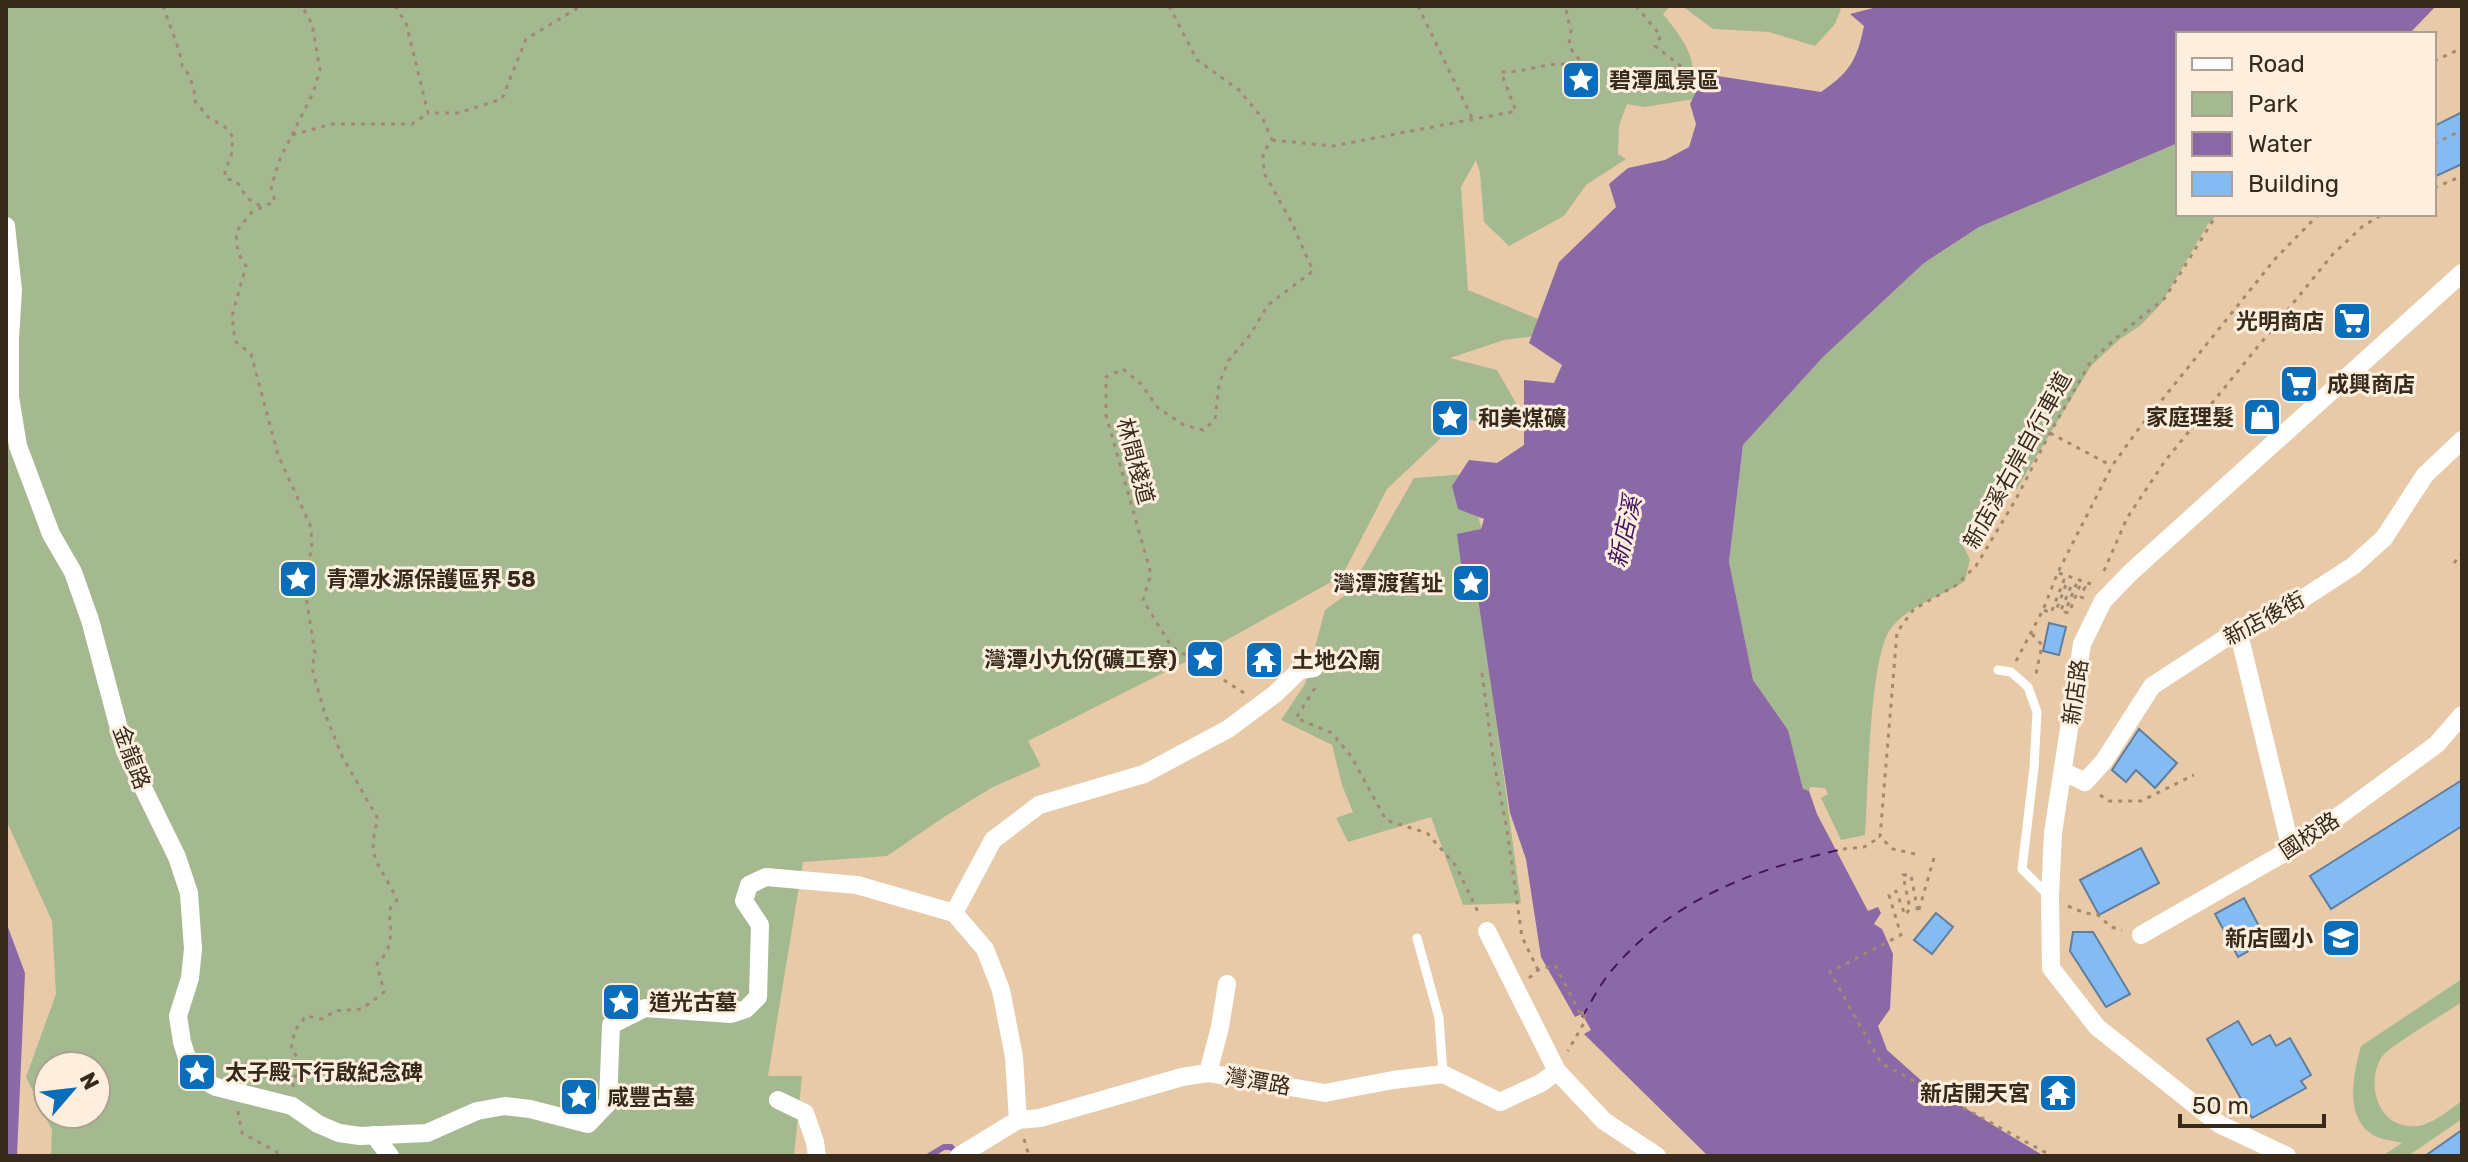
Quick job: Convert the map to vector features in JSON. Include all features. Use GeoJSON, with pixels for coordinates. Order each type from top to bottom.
{"type":"FeatureCollection","features":[{"type":"Feature","properties":{"kind":"street","name":"金龍路"},"geometry":{"type":"LineString","coordinates":[[6,226],[13,290],[10,397],[18,446],[51,534],[73,572],[98,641],[125,751],[177,857],[189,893],[193,949],[190,978],[178,1016],[188,1061],[199,1078],[216,1087],[292,1106],[318,1124],[339,1133],[427,1133],[477,1111],[505,1106],[588,1124],[608,1103],[611,1025],[645,1008],[731,1014],[746,1009],[758,997],[760,925],[744,901],[749,885],[766,877],[857,885],[954,913]]}},
{"type":"Feature","properties":{"kind":"street","name":"新店路"},"geometry":{"type":"LineString","coordinates":[[2287,1156],[2219,1124],[2097,1027],[2051,968],[2053,833],[2082,644],[2103,601],[2130,573],[2462,273]]}},
{"type":"Feature","properties":{"kind":"street","name":"新店後街"},"geometry":{"type":"LineString","coordinates":[[2085,782],[2104,761],[2152,686],[2238,630],[2290,607],[2353,566],[2384,538],[2425,475],[2462,440]]}},
{"type":"Feature","properties":{"kind":"street"},"geometry":{"type":"LineString","coordinates":[[2238,630],[2291,849]]}},
{"type":"Feature","properties":{"kind":"street"},"geometry":{"type":"LineString","coordinates":[[1018,1120],[1014,1057],[1001,990],[985,949],[954,913],[993,840],[1039,805],[1144,774],[1228,729],[1300,670],[1314,668]]}},
{"type":"Feature","properties":{"kind":"street","name":"國校路"},"geometry":{"type":"LineString","coordinates":[[2141,935],[2291,849],[2437,744],[2462,715]]}},
{"type":"Feature","properties":{"kind":"street"},"geometry":{"type":"LineString","coordinates":[[2064,772],[2085,782]]}},
{"type":"Feature","properties":{"kind":"street"},"geometry":{"type":"LineString","coordinates":[[1487,931],[1557,1071],[1604,1121],[1657,1156]]}},
{"type":"Feature","properties":{"kind":"street"},"geometry":{"type":"LineString","coordinates":[[1208,1073],[1227,984]]}},
{"type":"Feature","properties":{"kind":"street"},"geometry":{"type":"LineString","coordinates":[[1443,1074],[1500,1102],[1541,1083],[1557,1071]]}},
{"type":"Feature","properties":{"kind":"street","name":"灣潭路"},"geometry":{"type":"LineString","coordinates":[[959,1156],[1018,1120],[1040,1118],[1182,1077],[1208,1073],[1325,1093],[1443,1074]]}},
{"type":"Feature","properties":{"kind":"street"},"geometry":{"type":"LineString","coordinates":[[778,1100],[805,1113],[817,1156]]}},
{"type":"Feature","properties":{"kind":"street"},"geometry":{"type":"LineString","coordinates":[[374,1135],[390,1156]]}},
{"type":"Feature","properties":{"kind":"lane"},"geometry":{"type":"LineString","coordinates":[[1998,670],[2011,672],[2028,687],[2037,712],[2022,869],[2050,896]]}},
{"type":"Feature","properties":{"kind":"lane"},"geometry":{"type":"LineString","coordinates":[[1417,938],[1439,1018],[1443,1074]]}},
{"type":"Feature","properties":{"kind":"path"},"geometry":{"type":"LineString","coordinates":[[163,6],[176,47],[183,58],[182,66],[186,68],[196,94],[195,101],[208,117],[225,127],[233,137],[225,178],[237,182],[247,198],[263,207]]}},
{"type":"Feature","properties":{"kind":"path"},"geometry":{"type":"LineString","coordinates":[[298,1074],[306,1068],[291,1049],[295,1030],[306,1016],[322,1019],[335,1011],[362,1009],[384,992],[377,964],[387,954],[391,937],[389,910],[397,900],[373,857],[372,840],[378,819],[342,756],[324,711],[312,668],[315,653],[302,572],[312,551],[311,527],[278,455],[251,354],[235,341],[232,316],[246,266],[238,253],[236,232],[252,212],[275,201],[271,187],[281,156],[313,93],[320,70],[312,24],[302,6]]}},
{"type":"Feature","properties":{"kind":"path"},"geometry":{"type":"LineString","coordinates":[[395,6],[406,23],[428,113]]}},
{"type":"Feature","properties":{"kind":"path"},"geometry":{"type":"LineString","coordinates":[[292,135],[332,124],[412,124],[428,113],[458,113],[502,99],[526,39],[581,6]]}},
{"type":"Feature","properties":{"kind":"path"},"geometry":{"type":"LineString","coordinates":[[1169,6],[1197,60],[1239,90],[1263,119],[1272,140],[1333,146],[1516,111],[1501,72],[1516,73],[1542,65],[1569,64],[1592,72],[1569,45],[1571,31],[1565,6]]}},
{"type":"Feature","properties":{"kind":"path"},"geometry":{"type":"LineString","coordinates":[[1418,6],[1473,120]]}},
{"type":"Feature","properties":{"kind":"path"},"geometry":{"type":"LineString","coordinates":[[1636,6],[1661,36],[1655,46],[1682,67],[1682,74]]}},
{"type":"Feature","properties":{"kind":"path"},"geometry":{"type":"LineString","coordinates":[[2436,60],[2462,48]]}},
{"type":"Feature","properties":{"kind":"path"},"geometry":{"type":"LineString","coordinates":[[2436,143],[2462,130]]}},
{"type":"Feature","properties":{"kind":"path","name":"林間棧道"},"geometry":{"type":"LineString","coordinates":[[1258,707],[1243,693],[1171,646],[1143,600],[1151,574],[1106,415],[1106,377],[1123,369],[1142,385],[1158,408],[1184,425],[1203,430],[1215,420],[1219,384],[1229,360],[1250,335],[1268,305],[1313,271],[1292,223],[1264,173],[1263,153],[1272,140]]}},
{"type":"Feature","properties":{"kind":"path"},"geometry":{"type":"LineString","coordinates":[[2436,187],[2462,176]]}},
{"type":"Feature","properties":{"kind":"path","name":"新店溪右岸自行車道"},"geometry":{"type":"LineString","coordinates":[[1880,837],[1897,632],[1914,609],[1955,586],[1976,566],[2091,361],[2165,298],[2216,216]]}},
{"type":"Feature","properties":{"kind":"path"},"geometry":{"type":"LineString","coordinates":[[2011,672],[2112,466],[2275,259],[2317,216]]}},
{"type":"Feature","properties":{"kind":"path"},"geometry":{"type":"LineString","coordinates":[[2100,578],[2127,518],[2165,461],[2333,254],[2363,226],[2380,216]]}},
{"type":"Feature","properties":{"kind":"path"},"geometry":{"type":"LineString","coordinates":[[2050,433],[2112,466]]}},
{"type":"Feature","properties":{"kind":"path"},"geometry":{"type":"LineString","coordinates":[[2454,563],[2462,553]]}},
{"type":"Feature","properties":{"kind":"path"},"geometry":{"type":"LineString","coordinates":[[2058,572],[2091,584]]}},
{"type":"Feature","properties":{"kind":"path"},"geometry":{"type":"LineString","coordinates":[[2043,610],[2051,613],[2064,580],[2067,582],[2057,608],[2061,610],[2072,584],[2076,585],[2065,612],[2069,613],[2080,585],[2085,587],[2081,597],[2085,599]]}},
{"type":"Feature","properties":{"kind":"path"},"geometry":{"type":"LineString","coordinates":[[2028,687],[2035,678],[2042,645],[2031,634]]}},
{"type":"Feature","properties":{"kind":"path"},"geometry":{"type":"LineString","coordinates":[[1314,668],[1324,678],[1296,718],[1332,733],[1351,756],[1386,820],[1427,833],[1437,844],[1456,866],[1487,931]]}},
{"type":"Feature","properties":{"kind":"path"},"geometry":{"type":"LineString","coordinates":[[1482,673],[1522,937],[1538,970]]}},
{"type":"Feature","properties":{"kind":"path"},"geometry":{"type":"LineString","coordinates":[[2085,782],[2109,801],[2141,801],[2194,775]]}},
{"type":"Feature","properties":{"kind":"path"},"geometry":{"type":"LineString","coordinates":[[1843,849],[1864,847],[1880,837],[1893,849],[1915,854]]}},
{"type":"Feature","properties":{"kind":"path"},"geometry":{"type":"LineString","coordinates":[[1934,858],[1918,913],[1911,875],[1903,875],[1910,909],[1905,915],[1896,891],[1889,895],[1901,935],[1830,972],[1881,1063],[2052,1156]]}},
{"type":"Feature","properties":{"kind":"path"},"geometry":{"type":"LineString","coordinates":[[2050,896],[2065,907],[2098,915],[2111,927],[2141,935]]}},
{"type":"Feature","properties":{"kind":"path"},"geometry":{"type":"LineString","coordinates":[[1517,988],[1538,970],[1555,965],[1582,1017],[1583,1010],[1585,1021],[1557,1071]]}},
{"type":"Feature","properties":{"kind":"path"},"geometry":{"type":"LineString","coordinates":[[234,1091],[242,1133],[277,1152],[278,1156]]}},
{"type":"Feature","properties":{"kind":"green space"},"geometry":{"type":"Polygon","coordinates":[[[6,6],[1670,6],[1663,14],[1689,52],[1694,72],[1695,99],[1644,107],[1627,104],[1619,126],[1618,154],[1626,159],[1586,185],[1564,216],[1509,246],[1484,222],[1476,160],[1461,187],[1468,290],[1555,326],[1529,337],[1504,340],[1450,358],[1497,370],[1516,403],[1504,427],[1448,415],[1440,439],[1387,489],[1342,576],[1203,653],[1028,741],[1041,766],[993,787],[887,856],[803,862],[768,1076],[802,1076],[794,1156],[51,1156],[52,1130],[112,1130],[112,1050],[36,1050],[56,994],[52,921],[6,820],[6,6]]]}},
{"type":"Feature","properties":{"kind":"green space"},"geometry":{"type":"Polygon","coordinates":[[[1682,6],[1837,6],[1841,9],[1835,24],[1815,46],[1769,32],[1713,29],[1682,6]]]}},
{"type":"Feature","properties":{"kind":"green space"},"geometry":{"type":"Polygon","coordinates":[[[2176,144],[2176,216],[2216,216],[2208,224],[2161,304],[2141,325],[2120,339],[2091,366],[2016,490],[1989,489],[1962,544],[1970,559],[1965,581],[1917,607],[1892,627],[1884,642],[1874,693],[1865,835],[1841,840],[1821,798],[1828,794],[1825,788],[1803,789],[1788,730],[1753,680],[1729,562],[1743,445],[1823,357],[1924,263],[1979,227],[2176,144]]]}},
{"type":"Feature","properties":{"kind":"green space"},"geometry":{"type":"Polygon","coordinates":[[[1467,474],[1491,565],[1480,602],[1521,903],[1463,905],[1431,817],[1348,842],[1336,818],[1353,812],[1342,785],[1332,745],[1281,720],[1305,684],[1325,610],[1348,593],[1414,478],[1467,474]]]}},
{"type":"Feature","properties":{"kind":"green space"},"geometry":{"type":"Polygon","coordinates":[[[2462,979],[2462,1002],[2381,1058],[2375,1089],[2382,1109],[2397,1123],[2423,1125],[2462,1101],[2462,1119],[2408,1156],[2382,1156],[2402,1143],[2370,1133],[2357,1115],[2353,1092],[2361,1046],[2462,979]]]}},
{"type":"Feature","properties":{"kind":"green space"},"geometry":{"type":"Polygon","coordinates":[[[32,1060],[32,1089],[26,1077],[32,1060]]]}},
{"type":"Feature","properties":{"kind":"water","name":"新店溪"},"geometry":{"type":"Polygon","coordinates":[[[1881,6],[2436,6],[2411,32],[2176,32],[2176,144],[1979,227],[1924,263],[1823,357],[1743,445],[1729,562],[1753,680],[1788,730],[1803,789],[1809,791],[1817,814],[1868,911],[1878,907],[1881,913],[1874,924],[1882,929],[1893,954],[1890,1009],[1878,1026],[1887,1050],[1924,1083],[2044,1156],[1708,1156],[1584,1034],[1591,1030],[1582,1014],[1575,1017],[1541,957],[1526,859],[1510,813],[1474,571],[1462,571],[1457,534],[1481,529],[1484,519],[1458,509],[1452,486],[1469,460],[1497,463],[1524,445],[1524,380],[1554,383],[1562,365],[1529,343],[1559,262],[1616,207],[1609,184],[1628,168],[1665,160],[1689,147],[1696,124],[1690,104],[1705,74],[1821,92],[1846,71],[1858,48],[1864,26],[1850,14],[1881,6]]]}},
{"type":"Feature","properties":{"kind":"water"},"geometry":{"type":"Polygon","coordinates":[[[6,922],[25,973],[17,1156],[6,1156],[6,922]]]}},
{"type":"Feature","properties":{"kind":"building"},"geometry":{"type":"Polygon","coordinates":[[[2462,112],[2462,164],[2436,176],[2436,125],[2462,112]]]}},
{"type":"Feature","properties":{"kind":"building"},"geometry":{"type":"Polygon","coordinates":[[[2049,623],[2066,627],[2059,655],[2043,651],[2049,623]]]}},
{"type":"Feature","properties":{"kind":"building"},"geometry":{"type":"Polygon","coordinates":[[[2139,729],[2177,763],[2155,788],[2136,770],[2126,782],[2112,770],[2139,729]]]}},
{"type":"Feature","properties":{"kind":"building"},"geometry":{"type":"Polygon","coordinates":[[[2462,780],[2462,826],[2331,909],[2310,876],[2462,780]]]}},
{"type":"Feature","properties":{"kind":"building"},"geometry":{"type":"Polygon","coordinates":[[[2141,848],[2159,883],[2099,915],[2080,880],[2141,848]]]}},
{"type":"Feature","properties":{"kind":"building"},"geometry":{"type":"Polygon","coordinates":[[[2244,898],[2267,941],[2238,957],[2215,914],[2244,898]]]}},
{"type":"Feature","properties":{"kind":"building"},"geometry":{"type":"Polygon","coordinates":[[[1936,913],[1953,927],[1932,954],[1914,940],[1936,913]]]}},
{"type":"Feature","properties":{"kind":"building"},"geometry":{"type":"Polygon","coordinates":[[[2073,932],[2093,932],[2130,994],[2106,1007],[2070,951],[2073,932]]]}},
{"type":"Feature","properties":{"kind":"building"},"geometry":{"type":"Polygon","coordinates":[[[2238,1021],[2252,1045],[2270,1035],[2276,1046],[2290,1038],[2311,1075],[2301,1081],[2306,1088],[2252,1118],[2207,1039],[2238,1021]]]}},
{"type":"Feature","properties":{"kind":"building"},"geometry":{"type":"Polygon","coordinates":[[[2462,1130],[2462,1156],[2425,1156],[2462,1130]]]}},
{"type":"Feature","properties":{"kind":"waterway"},"geometry":{"type":"LineString","coordinates":[[929,1156],[944,1147],[951,1147],[956,1153]]}},
{"type":"Feature","properties":{"kind":"ferry route"},"geometry":{"type":"LineString","coordinates":[[1582,1017],[1608,975],[1636,945],[1688,906],[1747,877],[1843,849]]}},
{"type":"Feature","properties":{"kind":"place","name":"碧潭風景區"},"geometry":{"type":"Point","coordinates":[1581,80]}},
{"type":"Feature","properties":{"kind":"place","name":"光明商店"},"geometry":{"type":"Point","coordinates":[2352,321]}},
{"type":"Feature","properties":{"kind":"place","name":"成興商店"},"geometry":{"type":"Point","coordinates":[2299,384]}},
{"type":"Feature","properties":{"kind":"place","name":"家庭理髮"},"geometry":{"type":"Point","coordinates":[2262,417]}},
{"type":"Feature","properties":{"kind":"place","name":"和美煤礦"},"geometry":{"type":"Point","coordinates":[1450,418]}},
{"type":"Feature","properties":{"kind":"place","name":"青潭水源保護區界 58"},"geometry":{"type":"Point","coordinates":[298,579]}},
{"type":"Feature","properties":{"kind":"place","name":"灣潭渡舊址"},"geometry":{"type":"Point","coordinates":[1471,583]}},
{"type":"Feature","properties":{"kind":"place","name":"灣潭小九份(礦工寮)"},"geometry":{"type":"Point","coordinates":[1205,659]}},
{"type":"Feature","properties":{"kind":"place","name":"土地公廟"},"geometry":{"type":"Point","coordinates":[1264,660]}},
{"type":"Feature","properties":{"kind":"place","name":"新店國小"},"geometry":{"type":"Point","coordinates":[2341,938]}},
{"type":"Feature","properties":{"kind":"place","name":"道光古墓"},"geometry":{"type":"Point","coordinates":[621,1002]}},
{"type":"Feature","properties":{"kind":"place","name":"太子殿下行啟紀念碑"},"geometry":{"type":"Point","coordinates":[197,1072]}},
{"type":"Feature","properties":{"kind":"place","name":"新店開天宮"},"geometry":{"type":"Point","coordinates":[2058,1093]}},
{"type":"Feature","properties":{"kind":"place","name":"咸豐古墓"},"geometry":{"type":"Point","coordinates":[579,1097]}}]}
